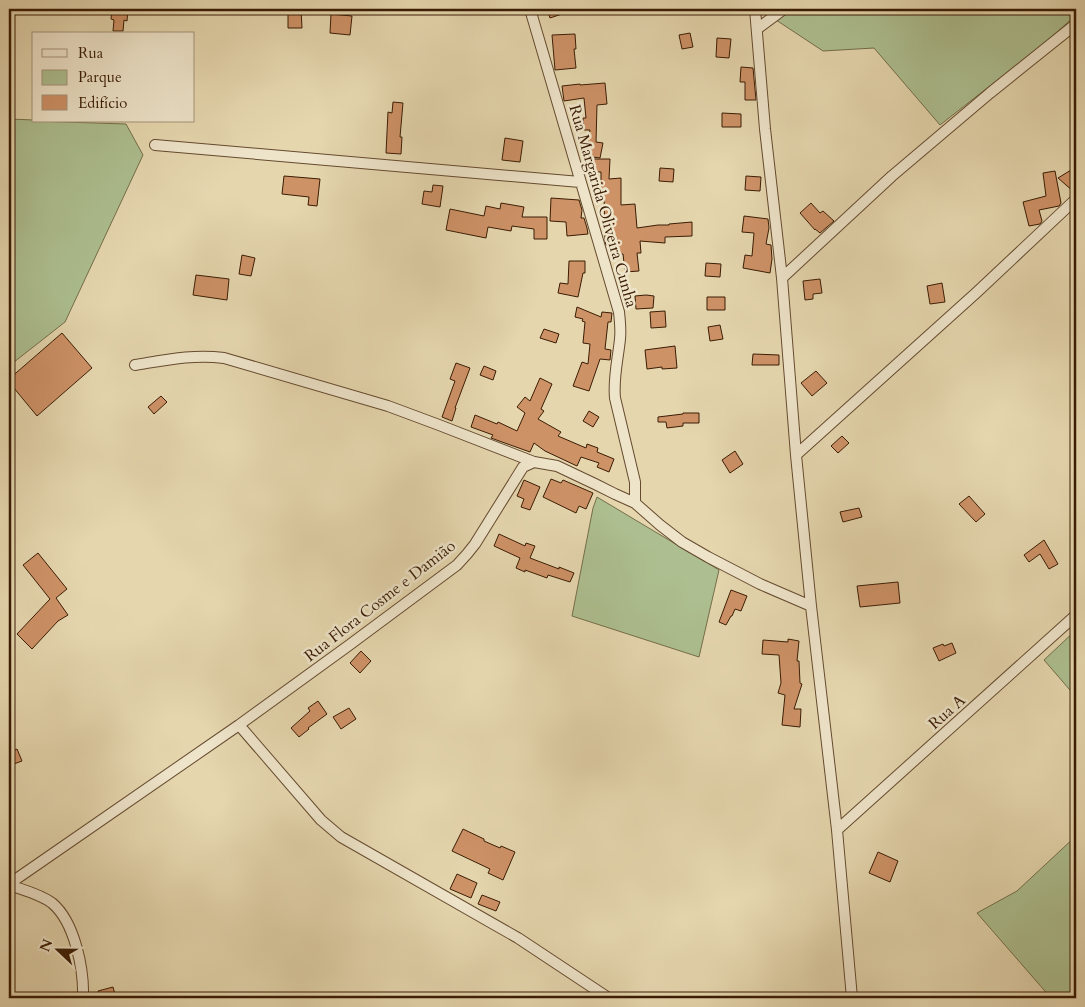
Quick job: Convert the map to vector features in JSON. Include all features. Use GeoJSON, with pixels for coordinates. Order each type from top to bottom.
{"type":"FeatureCollection","features":[{"type":"Feature","properties":{"kind":"street","name":"Rua Margarida Oliveira Cunha"},"geometry":{"type":"LineString","coordinates":[[530,9],[619,312],[620,338],[614,388],[635,482],[634,503]]}},
{"type":"Feature","properties":{"kind":"street"},"geometry":{"type":"LineString","coordinates":[[755,9],[764,129],[782,278],[796,456],[837,830],[852,998]]}},
{"type":"Feature","properties":{"kind":"street"},"geometry":{"type":"LineString","coordinates":[[757,29],[784,9]]}},
{"type":"Feature","properties":{"kind":"street"},"geometry":{"type":"LineString","coordinates":[[782,278],[892,176],[990,93],[1076,24]]}},
{"type":"Feature","properties":{"kind":"street"},"geometry":{"type":"LineString","coordinates":[[155,145],[580,182]]}},
{"type":"Feature","properties":{"kind":"street"},"geometry":{"type":"LineString","coordinates":[[796,456],[976,293],[1076,199]]}},
{"type":"Feature","properties":{"kind":"street"},"geometry":{"type":"LineString","coordinates":[[135,365],[197,356],[224,358],[388,406],[534,462],[557,466],[634,503],[682,542],[708,557],[760,584],[811,606]]}},
{"type":"Feature","properties":{"kind":"street","name":"Rua Flora Cosme e Damião"},"geometry":{"type":"LineString","coordinates":[[9,885],[239,725],[457,564],[475,544],[523,467],[534,462]]}},
{"type":"Feature","properties":{"kind":"street","name":"Rua A"},"geometry":{"type":"LineString","coordinates":[[837,830],[1076,615]]}},
{"type":"Feature","properties":{"kind":"street"},"geometry":{"type":"LineString","coordinates":[[239,725],[321,820],[341,837],[518,938],[607,997]]}},
{"type":"Feature","properties":{"kind":"street"},"geometry":{"type":"LineString","coordinates":[[9,885],[33,893],[51,902],[64,917],[79,958],[84,985],[83,998]]}},
{"type":"Feature","properties":{"kind":"green space"},"geometry":{"type":"Polygon","coordinates":[[[765,9],[1076,9],[1076,15],[1046,42],[940,125],[874,48],[823,51],[767,14],[765,9]]]}},
{"type":"Feature","properties":{"kind":"green space"},"geometry":{"type":"Polygon","coordinates":[[[9,119],[32,120],[32,122],[126,124],[143,155],[65,322],[9,366],[9,119]]]}},
{"type":"Feature","properties":{"kind":"green space"},"geometry":{"type":"Polygon","coordinates":[[[597,497],[719,570],[699,657],[572,616],[593,508],[597,497]]]}},
{"type":"Feature","properties":{"kind":"green space"},"geometry":{"type":"Polygon","coordinates":[[[1076,630],[1076,697],[1044,660],[1076,630]]]}},
{"type":"Feature","properties":{"kind":"green space"},"geometry":{"type":"Polygon","coordinates":[[[1076,836],[1076,998],[1051,998],[977,913],[1017,891],[1076,836]]]}},
{"type":"Feature","properties":{"kind":"building"},"geometry":{"type":"Polygon","coordinates":[[[112,9],[128,9],[127,21],[124,20],[123,31],[113,31],[112,9]]]}},
{"type":"Feature","properties":{"kind":"building"},"geometry":{"type":"Polygon","coordinates":[[[288,9],[301,9],[302,28],[288,28],[288,9]]]}},
{"type":"Feature","properties":{"kind":"building"},"geometry":{"type":"Polygon","coordinates":[[[547,9],[574,9],[574,10],[550,18],[547,9]]]}},
{"type":"Feature","properties":{"kind":"building"},"geometry":{"type":"Polygon","coordinates":[[[331,14],[352,16],[350,35],[330,33],[331,14]]]}},
{"type":"Feature","properties":{"kind":"building"},"geometry":{"type":"Polygon","coordinates":[[[690,33],[693,47],[682,49],[679,35],[690,33]]]}},
{"type":"Feature","properties":{"kind":"building"},"geometry":{"type":"Polygon","coordinates":[[[575,34],[576,68],[555,70],[552,35],[575,34]]]}},
{"type":"Feature","properties":{"kind":"building"},"geometry":{"type":"Polygon","coordinates":[[[717,38],[731,39],[729,58],[716,57],[717,38]]]}},
{"type":"Feature","properties":{"kind":"building"},"geometry":{"type":"Polygon","coordinates":[[[741,67],[753,68],[756,100],[745,100],[745,82],[740,82],[741,67]]]}},
{"type":"Feature","properties":{"kind":"building"},"geometry":{"type":"Polygon","coordinates":[[[605,83],[607,104],[597,105],[596,142],[603,143],[600,158],[585,156],[590,130],[583,130],[583,118],[586,118],[584,98],[564,101],[562,86],[605,83]]]}},
{"type":"Feature","properties":{"kind":"building"},"geometry":{"type":"Polygon","coordinates":[[[393,102],[403,103],[400,137],[402,137],[401,154],[386,153],[388,112],[392,113],[393,102]]]}},
{"type":"Feature","properties":{"kind":"building"},"geometry":{"type":"Polygon","coordinates":[[[722,113],[741,114],[741,127],[722,127],[722,113]]]}},
{"type":"Feature","properties":{"kind":"building"},"geometry":{"type":"Polygon","coordinates":[[[505,138],[523,141],[520,162],[502,160],[505,138]]]}},
{"type":"Feature","properties":{"kind":"building"},"geometry":{"type":"Polygon","coordinates":[[[593,159],[610,159],[609,179],[621,178],[621,205],[635,204],[637,228],[692,222],[692,236],[665,237],[665,243],[640,241],[641,253],[637,253],[639,271],[625,272],[623,254],[613,254],[613,244],[606,245],[604,196],[601,196],[601,172],[593,172],[593,159]]]}},
{"type":"Feature","properties":{"kind":"building"},"geometry":{"type":"Polygon","coordinates":[[[1076,167],[1076,192],[1074,192],[1058,178],[1076,167]]]}},
{"type":"Feature","properties":{"kind":"building"},"geometry":{"type":"Polygon","coordinates":[[[660,168],[674,169],[673,182],[659,181],[660,168]]]}},
{"type":"Feature","properties":{"kind":"building"},"geometry":{"type":"Polygon","coordinates":[[[1055,171],[1061,203],[1059,206],[1039,210],[1042,221],[1040,224],[1029,226],[1023,202],[1046,196],[1043,173],[1055,171]]]}},
{"type":"Feature","properties":{"kind":"building"},"geometry":{"type":"Polygon","coordinates":[[[284,176],[320,179],[317,206],[308,205],[309,197],[282,194],[284,176]]]}},
{"type":"Feature","properties":{"kind":"building"},"geometry":{"type":"Polygon","coordinates":[[[746,176],[761,177],[760,191],[745,190],[746,176]]]}},
{"type":"Feature","properties":{"kind":"building"},"geometry":{"type":"Polygon","coordinates":[[[433,185],[443,186],[440,207],[422,204],[424,191],[432,192],[433,185]]]}},
{"type":"Feature","properties":{"kind":"building"},"geometry":{"type":"Polygon","coordinates":[[[551,198],[579,200],[582,210],[581,218],[584,218],[588,234],[567,236],[566,222],[550,221],[551,198]]]}},
{"type":"Feature","properties":{"kind":"building"},"geometry":{"type":"Polygon","coordinates":[[[501,203],[524,207],[522,217],[547,217],[547,239],[534,239],[534,229],[512,226],[511,231],[488,227],[486,238],[446,230],[450,209],[484,216],[486,206],[500,209],[501,203]]]}},
{"type":"Feature","properties":{"kind":"building"},"geometry":{"type":"Polygon","coordinates":[[[811,203],[820,213],[823,211],[834,221],[820,233],[800,213],[811,203]]]}},
{"type":"Feature","properties":{"kind":"building"},"geometry":{"type":"Polygon","coordinates":[[[744,216],[768,219],[769,228],[766,244],[771,245],[770,273],[743,268],[745,255],[752,256],[754,233],[742,232],[744,216]]]}},
{"type":"Feature","properties":{"kind":"building"},"geometry":{"type":"Polygon","coordinates":[[[242,255],[255,258],[251,276],[239,274],[242,255]]]}},
{"type":"Feature","properties":{"kind":"building"},"geometry":{"type":"Polygon","coordinates":[[[569,261],[585,261],[585,273],[583,273],[578,297],[558,293],[560,283],[568,284],[569,261]]]}},
{"type":"Feature","properties":{"kind":"building"},"geometry":{"type":"Polygon","coordinates":[[[706,263],[721,264],[720,277],[705,276],[706,263]]]}},
{"type":"Feature","properties":{"kind":"building"},"geometry":{"type":"Polygon","coordinates":[[[196,275],[229,279],[227,300],[193,295],[196,275]]]}},
{"type":"Feature","properties":{"kind":"building"},"geometry":{"type":"Polygon","coordinates":[[[820,279],[822,293],[813,294],[813,299],[805,300],[803,281],[820,279]]]}},
{"type":"Feature","properties":{"kind":"building"},"geometry":{"type":"Polygon","coordinates":[[[942,283],[945,302],[930,304],[927,286],[942,283]]]}},
{"type":"Feature","properties":{"kind":"building"},"geometry":{"type":"Polygon","coordinates":[[[635,296],[654,296],[653,308],[636,309],[635,296]]]}},
{"type":"Feature","properties":{"kind":"building"},"geometry":{"type":"Polygon","coordinates":[[[707,297],[725,297],[725,310],[707,310],[707,297]]]}},
{"type":"Feature","properties":{"kind":"building"},"geometry":{"type":"Polygon","coordinates":[[[577,307],[601,317],[602,312],[612,313],[611,322],[608,322],[605,349],[611,350],[610,360],[600,359],[589,391],[573,386],[582,362],[588,364],[590,344],[583,343],[585,322],[582,321],[583,319],[575,317],[577,307]]]}},
{"type":"Feature","properties":{"kind":"building"},"geometry":{"type":"Polygon","coordinates":[[[665,311],[666,327],[651,328],[650,312],[665,311]]]}},
{"type":"Feature","properties":{"kind":"building"},"geometry":{"type":"Polygon","coordinates":[[[720,325],[723,339],[710,341],[708,327],[720,325]]]}},
{"type":"Feature","properties":{"kind":"building"},"geometry":{"type":"Polygon","coordinates":[[[544,329],[559,334],[556,343],[540,338],[544,329]]]}},
{"type":"Feature","properties":{"kind":"building"},"geometry":{"type":"Polygon","coordinates":[[[62,333],[92,368],[37,416],[9,382],[9,379],[62,333]]]}},
{"type":"Feature","properties":{"kind":"building"},"geometry":{"type":"Polygon","coordinates":[[[675,346],[677,368],[647,369],[645,350],[675,346]]]}},
{"type":"Feature","properties":{"kind":"building"},"geometry":{"type":"Polygon","coordinates":[[[753,354],[779,355],[779,365],[752,365],[753,354]]]}},
{"type":"Feature","properties":{"kind":"building"},"geometry":{"type":"Polygon","coordinates":[[[456,363],[470,368],[452,421],[442,417],[455,381],[450,379],[456,363]]]}},
{"type":"Feature","properties":{"kind":"building"},"geometry":{"type":"Polygon","coordinates":[[[484,366],[496,371],[493,380],[480,375],[484,366]]]}},
{"type":"Feature","properties":{"kind":"building"},"geometry":{"type":"Polygon","coordinates":[[[816,371],[827,383],[812,396],[801,383],[816,371]]]}},
{"type":"Feature","properties":{"kind":"building"},"geometry":{"type":"Polygon","coordinates":[[[540,378],[552,384],[541,409],[544,411],[538,419],[561,432],[558,436],[586,448],[587,444],[598,448],[597,452],[614,459],[609,472],[597,467],[599,463],[581,457],[577,466],[545,451],[534,443],[530,452],[491,438],[493,435],[471,427],[475,415],[497,424],[498,422],[517,431],[525,413],[517,407],[525,397],[530,401],[540,378]]]}},
{"type":"Feature","properties":{"kind":"building"},"geometry":{"type":"Polygon","coordinates":[[[161,396],[167,402],[154,414],[148,407],[161,396]]]}},
{"type":"Feature","properties":{"kind":"building"},"geometry":{"type":"Polygon","coordinates":[[[589,411],[599,417],[593,427],[583,421],[589,411]]]}},
{"type":"Feature","properties":{"kind":"building"},"geometry":{"type":"Polygon","coordinates":[[[683,413],[699,413],[699,423],[683,423],[683,426],[667,428],[666,422],[658,422],[658,417],[683,413]]]}},
{"type":"Feature","properties":{"kind":"building"},"geometry":{"type":"Polygon","coordinates":[[[842,436],[849,443],[838,453],[831,446],[842,436]]]}},
{"type":"Feature","properties":{"kind":"building"},"geometry":{"type":"Polygon","coordinates":[[[735,451],[743,464],[730,473],[722,460],[735,451]]]}},
{"type":"Feature","properties":{"kind":"building"},"geometry":{"type":"Polygon","coordinates":[[[551,479],[561,483],[563,480],[593,493],[586,509],[579,506],[576,513],[543,497],[551,479]]]}},
{"type":"Feature","properties":{"kind":"building"},"geometry":{"type":"Polygon","coordinates":[[[524,480],[540,487],[530,510],[521,507],[524,499],[517,496],[524,480]]]}},
{"type":"Feature","properties":{"kind":"building"},"geometry":{"type":"Polygon","coordinates":[[[969,496],[985,514],[976,522],[959,504],[969,496]]]}},
{"type":"Feature","properties":{"kind":"building"},"geometry":{"type":"Polygon","coordinates":[[[859,508],[862,517],[843,522],[840,512],[859,508]]]}},
{"type":"Feature","properties":{"kind":"building"},"geometry":{"type":"Polygon","coordinates":[[[499,534],[525,546],[526,543],[535,546],[530,558],[574,573],[570,582],[548,575],[547,578],[516,568],[520,558],[494,546],[499,534]]]}},
{"type":"Feature","properties":{"kind":"building"},"geometry":{"type":"Polygon","coordinates":[[[1044,540],[1058,564],[1049,569],[1040,554],[1029,562],[1024,555],[1044,540]]]}},
{"type":"Feature","properties":{"kind":"building"},"geometry":{"type":"Polygon","coordinates":[[[38,553],[67,589],[56,598],[68,615],[58,621],[32,649],[17,634],[50,599],[23,565],[38,553]]]}},
{"type":"Feature","properties":{"kind":"building"},"geometry":{"type":"Polygon","coordinates":[[[898,582],[900,603],[860,607],[857,586],[898,582]]]}},
{"type":"Feature","properties":{"kind":"building"},"geometry":{"type":"Polygon","coordinates":[[[731,590],[747,596],[741,611],[735,609],[726,625],[719,622],[731,590]]]}},
{"type":"Feature","properties":{"kind":"building"},"geometry":{"type":"Polygon","coordinates":[[[788,639],[799,641],[797,661],[799,661],[800,683],[802,684],[794,709],[801,709],[800,727],[782,725],[785,695],[778,693],[781,683],[779,655],[762,654],[763,640],[788,642],[788,639]]]}},
{"type":"Feature","properties":{"kind":"building"},"geometry":{"type":"Polygon","coordinates":[[[952,643],[956,653],[939,661],[933,648],[952,643]]]}},
{"type":"Feature","properties":{"kind":"building"},"geometry":{"type":"Polygon","coordinates":[[[361,651],[371,661],[360,673],[350,663],[361,651]]]}},
{"type":"Feature","properties":{"kind":"building"},"geometry":{"type":"Polygon","coordinates":[[[318,701],[327,714],[299,737],[291,728],[310,711],[308,708],[318,701]]]}},
{"type":"Feature","properties":{"kind":"building"},"geometry":{"type":"Polygon","coordinates":[[[349,708],[356,719],[341,729],[333,717],[349,708]]]}},
{"type":"Feature","properties":{"kind":"building"},"geometry":{"type":"Polygon","coordinates":[[[17,749],[22,761],[11,765],[9,753],[17,749]]]}},
{"type":"Feature","properties":{"kind":"building"},"geometry":{"type":"Polygon","coordinates":[[[463,829],[484,839],[484,841],[515,852],[503,880],[488,873],[490,869],[452,851],[463,829]]]}},
{"type":"Feature","properties":{"kind":"building"},"geometry":{"type":"Polygon","coordinates":[[[878,852],[898,861],[890,882],[869,873],[878,852]]]}},
{"type":"Feature","properties":{"kind":"building"},"geometry":{"type":"Polygon","coordinates":[[[457,874],[477,883],[471,898],[450,889],[457,874]]]}},
{"type":"Feature","properties":{"kind":"building"},"geometry":{"type":"Polygon","coordinates":[[[482,895],[500,902],[496,911],[478,904],[482,895]]]}},
{"type":"Feature","properties":{"kind":"building"},"geometry":{"type":"Polygon","coordinates":[[[113,987],[116,998],[100,998],[98,991],[113,987]]]}}]}
